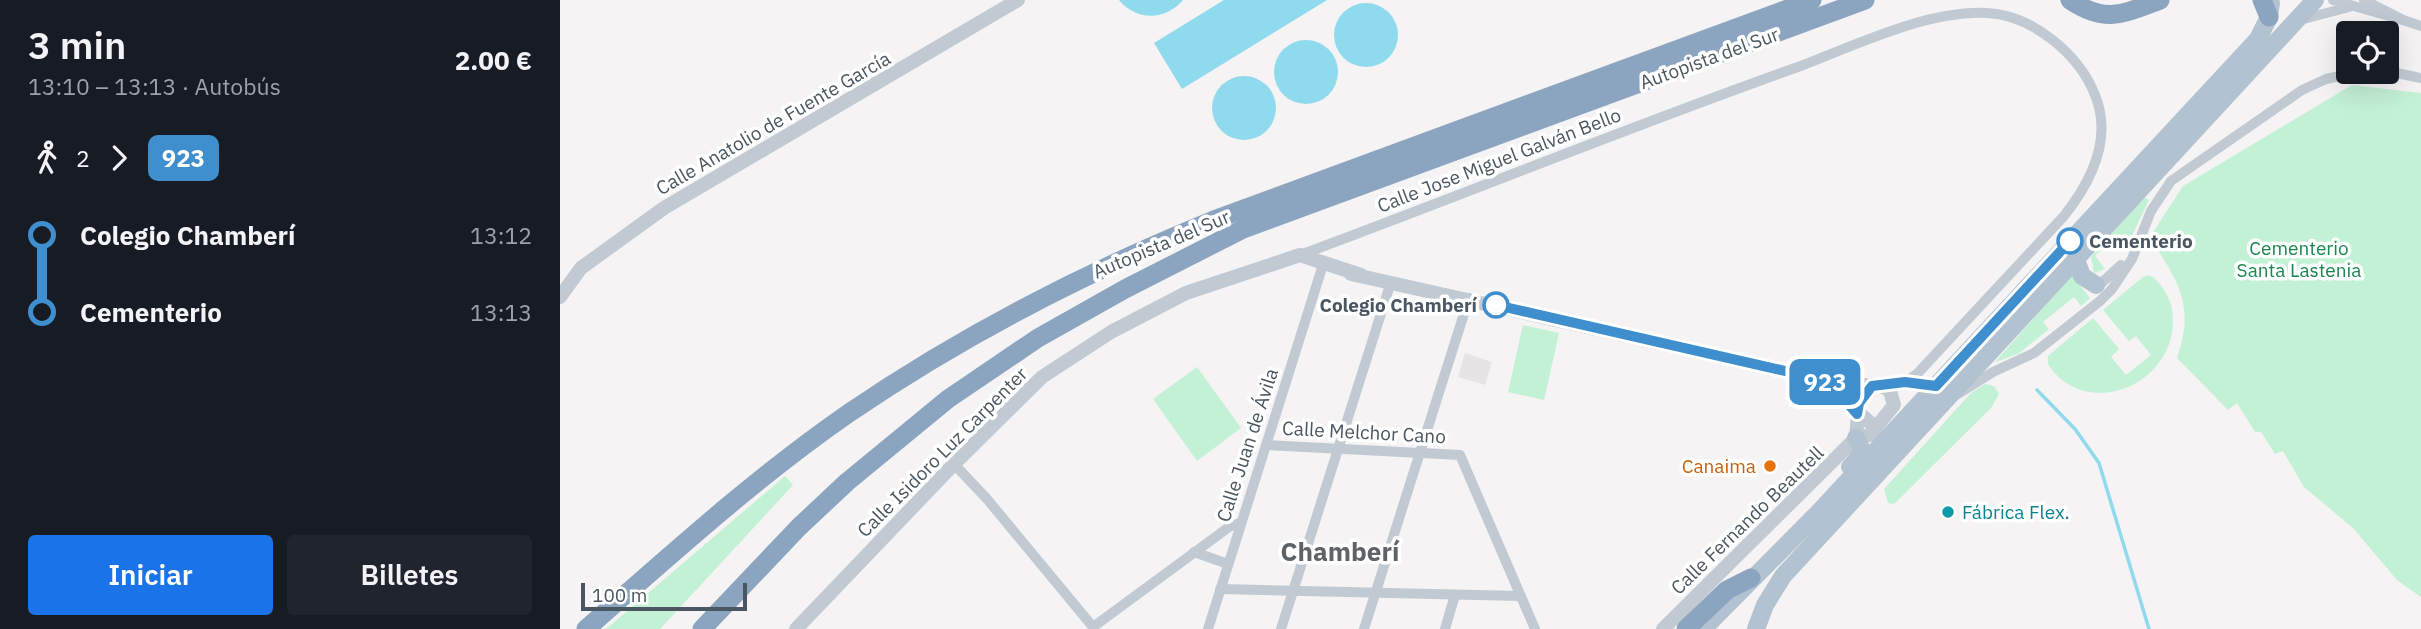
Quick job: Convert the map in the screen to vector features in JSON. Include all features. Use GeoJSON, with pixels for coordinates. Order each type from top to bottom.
{"type":"FeatureCollection","features":[{"type":"Feature","properties":{"kind":"highway","name":"Autopista del Sur"},"geometry":{"type":"LineString","coordinates":[[586,629],[765,476],[849,413],[1038,299],[1116,260],[1214,219],[1812,0]]}},
{"type":"Feature","properties":{"kind":"highway","name":"Autopista del Sur"},"geometry":{"type":"LineString","coordinates":[[702,629],[799,527],[848,482],[948,400],[1038,338],[1135,283],[1243,229],[1865,0]]}},
{"type":"Feature","properties":{"kind":"highway"},"geometry":{"type":"LineString","coordinates":[[2078,3],[2102,16],[2120,15],[2160,0]]}},
{"type":"Feature","properties":{"kind":"highway"},"geometry":{"type":"LineString","coordinates":[[1686,629],[1727,590],[1751,578]]}},
{"type":"Feature","properties":{"kind":"main road"},"geometry":{"type":"LineString","coordinates":[[1756,629],[1765,605],[1783,576],[2315,0]]}},
{"type":"Feature","properties":{"kind":"main road"},"geometry":{"type":"LineString","coordinates":[[1703,629],[1818,513],[2258,39],[2268,5]]}},
{"type":"Feature","properties":{"kind":"main road"},"geometry":{"type":"LineString","coordinates":[[2076,260],[2082,276],[2098,293]]}},
{"type":"Feature","properties":{"kind":"main road"},"geometry":{"type":"LineString","coordinates":[[1818,513],[1828,489],[1861,455],[1862,447],[1856,438]]}},
{"type":"Feature","properties":{"kind":"main road"},"geometry":{"type":"LineString","coordinates":[[1715,629],[1740,603],[1751,578]]}},
{"type":"Feature","properties":{"kind":"street","name":"Calle Anatolio de Fuente García"},"geometry":{"type":"LineString","coordinates":[[560,297],[582,268],[664,208],[1018,0]]}},
{"type":"Feature","properties":{"kind":"street"},"geometry":{"type":"LineString","coordinates":[[2333,0],[2421,26]]}},
{"type":"Feature","properties":{"kind":"street"},"geometry":{"type":"LineString","coordinates":[[2368,1],[2403,20]]}},
{"type":"Feature","properties":{"kind":"street"},"geometry":{"type":"LineString","coordinates":[[2291,24],[2336,9],[2353,7]]}},
{"type":"Feature","properties":{"kind":"street","name":"Calle Jose Miguel Galván Bello"},"geometry":{"type":"LineString","coordinates":[[1294,257],[1716,96],[1937,18],[1958,15],[2008,16],[2052,40],[2073,59],[2090,81],[2100,107],[2102,137],[2096,165],[2081,195],[2064,216],[1917,374],[1905,382]]}},
{"type":"Feature","properties":{"kind":"street"},"geometry":{"type":"LineString","coordinates":[[2399,73],[2421,78]]}},
{"type":"Feature","properties":{"kind":"street"},"geometry":{"type":"LineString","coordinates":[[1952,396],[1964,392],[1993,372],[2034,353],[2098,293],[2132,259],[2151,211],[2171,181],[2302,90],[2336,77]]}},
{"type":"Feature","properties":{"kind":"street"},"geometry":{"type":"LineString","coordinates":[[2098,293],[2140,237]]}},
{"type":"Feature","properties":{"kind":"street","name":"Calle Juan de Ávila"},"geometry":{"type":"LineString","coordinates":[[1208,629],[1240,523],[1335,242]]}},
{"type":"Feature","properties":{"kind":"street"},"geometry":{"type":"LineString","coordinates":[[1294,257],[1328,269],[1820,379],[1876,386],[1890,391],[1895,405],[1876,428],[1820,379]]}},
{"type":"Feature","properties":{"kind":"street","name":"Calle Isidoro Luz Carpenter"},"geometry":{"type":"LineString","coordinates":[[796,629],[954,464],[1042,377],[1111,332],[1186,293],[1294,257]]}},
{"type":"Feature","properties":{"kind":"street"},"geometry":{"type":"LineString","coordinates":[[1281,629],[1391,282]]}},
{"type":"Feature","properties":{"kind":"street"},"geometry":{"type":"LineString","coordinates":[[1364,629],[1469,299]]}},
{"type":"Feature","properties":{"kind":"street"},"geometry":{"type":"LineString","coordinates":[[1856,438],[1859,403],[1876,386],[1905,382],[1936,386]]}},
{"type":"Feature","properties":{"kind":"street","name":"Calle Fernando Beautell"},"geometry":{"type":"LineString","coordinates":[[1663,629],[1856,438],[1865,438],[1876,428]]}},
{"type":"Feature","properties":{"kind":"street","name":"Calle Melchor Cano"},"geometry":{"type":"LineString","coordinates":[[1266,445],[1460,455],[1520,596]]}},
{"type":"Feature","properties":{"kind":"street"},"geometry":{"type":"LineString","coordinates":[[954,464],[987,499],[1093,627],[1229,527],[1240,523]]}},
{"type":"Feature","properties":{"kind":"street"},"geometry":{"type":"LineString","coordinates":[[1194,552],[1228,564]]}},
{"type":"Feature","properties":{"kind":"street"},"geometry":{"type":"LineString","coordinates":[[1220,589],[1520,596],[1535,629]]}},
{"type":"Feature","properties":{"kind":"street"},"geometry":{"type":"LineString","coordinates":[[1445,629],[1455,595]]}},
{"type":"Feature","properties":{"kind":"shaded area","name":"Colegio Chamberí"},"geometry":{"type":"Polygon","coordinates":[[[1465,353],[1492,362],[1485,385],[1458,377],[1465,353]]]}},
{"type":"Feature","properties":{"kind":"green space","name":"Cementerio Santa Lastenia"},"geometry":{"type":"Polygon","coordinates":[[[2352,85],[2421,93],[2421,597],[2397,580],[2353,528],[2304,487],[2283,451],[2275,454],[2261,432],[2255,432],[2237,403],[2228,410],[2177,358],[2185,322],[2181,294],[2150,237],[2183,186],[2352,85]]]}},
{"type":"Feature","properties":{"kind":"green space"},"geometry":{"type":"Polygon","coordinates":[[[2144,197],[2149,200],[2128,244],[2121,250],[2111,240],[2095,256],[2105,269],[2094,273],[2091,257],[2144,197]]]}},
{"type":"Feature","properties":{"kind":"green space"},"geometry":{"type":"Polygon","coordinates":[[[2072,275],[2090,298],[2081,306],[2074,297],[2043,322],[2049,329],[2018,354],[1995,362],[2072,275]]]}},
{"type":"Feature","properties":{"kind":"green space"},"geometry":{"type":"Polygon","coordinates":[[[2149,275],[2163,288],[2171,305],[2172,331],[2165,354],[2150,372],[2131,386],[2109,392],[2087,392],[2066,383],[2048,364],[2048,356],[2093,318],[2119,349],[2111,357],[2126,375],[2151,355],[2136,336],[2129,341],[2103,310],[2149,275]]]}},
{"type":"Feature","properties":{"kind":"green space","name":"Colegio Chamberí"},"geometry":{"type":"Polygon","coordinates":[[[1523,325],[1559,333],[1544,400],[1508,392],[1523,325]]]}},
{"type":"Feature","properties":{"kind":"green space"},"geometry":{"type":"Polygon","coordinates":[[[1197,367],[1241,428],[1197,461],[1153,399],[1197,367]]]}},
{"type":"Feature","properties":{"kind":"green space"},"geometry":{"type":"Polygon","coordinates":[[[1985,384],[1994,386],[1999,394],[1991,408],[1894,504],[1888,503],[1884,489],[1971,393],[1985,384]]]}},
{"type":"Feature","properties":{"kind":"green space"},"geometry":{"type":"Polygon","coordinates":[[[785,476],[793,485],[660,629],[606,629],[785,476]]]}},
{"type":"Feature","properties":{"kind":"water"},"geometry":{"type":"Polygon","coordinates":[[[1119,0],[1183,0],[1168,12],[1151,16],[1134,12],[1119,0]]]}},
{"type":"Feature","properties":{"kind":"water"},"geometry":{"type":"Polygon","coordinates":[[[1224,0],[1327,0],[1182,89],[1154,43],[1224,0]]]}},
{"type":"Feature","properties":{"kind":"water"},"geometry":{"type":"Polygon","coordinates":[[[1366,3],[1384,9],[1392,17],[1398,35],[1392,53],[1384,61],[1366,67],[1348,61],[1340,53],[1334,35],[1340,17],[1348,9],[1366,3]]]}},
{"type":"Feature","properties":{"kind":"water"},"geometry":{"type":"Polygon","coordinates":[[[1306,40],[1324,46],[1332,54],[1338,72],[1332,90],[1324,98],[1306,104],[1288,98],[1280,90],[1274,72],[1280,54],[1288,46],[1306,40]]]}},
{"type":"Feature","properties":{"kind":"water"},"geometry":{"type":"Polygon","coordinates":[[[1244,76],[1262,82],[1270,90],[1276,108],[1270,126],[1262,134],[1244,140],[1226,134],[1218,126],[1212,108],[1218,90],[1226,82],[1244,76]]]}},
{"type":"Feature","properties":{"kind":"waterway"},"geometry":{"type":"LineString","coordinates":[[2037,390],[2075,429],[2099,463],[2149,629]]}},
{"type":"Feature","properties":{"kind":"bus line","name":"923"},"geometry":{"type":"LineString","coordinates":[[1496,305],[1820,379],[1849,402],[1857,414],[1859,403],[1872,386],[1905,382],[1936,386],[2070,241]]}},
{"type":"Feature","properties":{"kind":"place","name":"Cementerio"},"geometry":{"type":"Point","coordinates":[2070,241]}},
{"type":"Feature","properties":{"kind":"place","name":"Colegio Chamberí"},"geometry":{"type":"Point","coordinates":[1496,305]}},
{"type":"Feature","properties":{"kind":"place","name":"Canaima"},"geometry":{"type":"Point","coordinates":[1770,466]}},
{"type":"Feature","properties":{"kind":"place","name":"Fábrica Flex."},"geometry":{"type":"Point","coordinates":[1948,512]}},
{"type":"Feature","properties":{"kind":"district","name":"Chamberí"},"geometry":{"type":"Point","coordinates":[1340,551]}}]}
